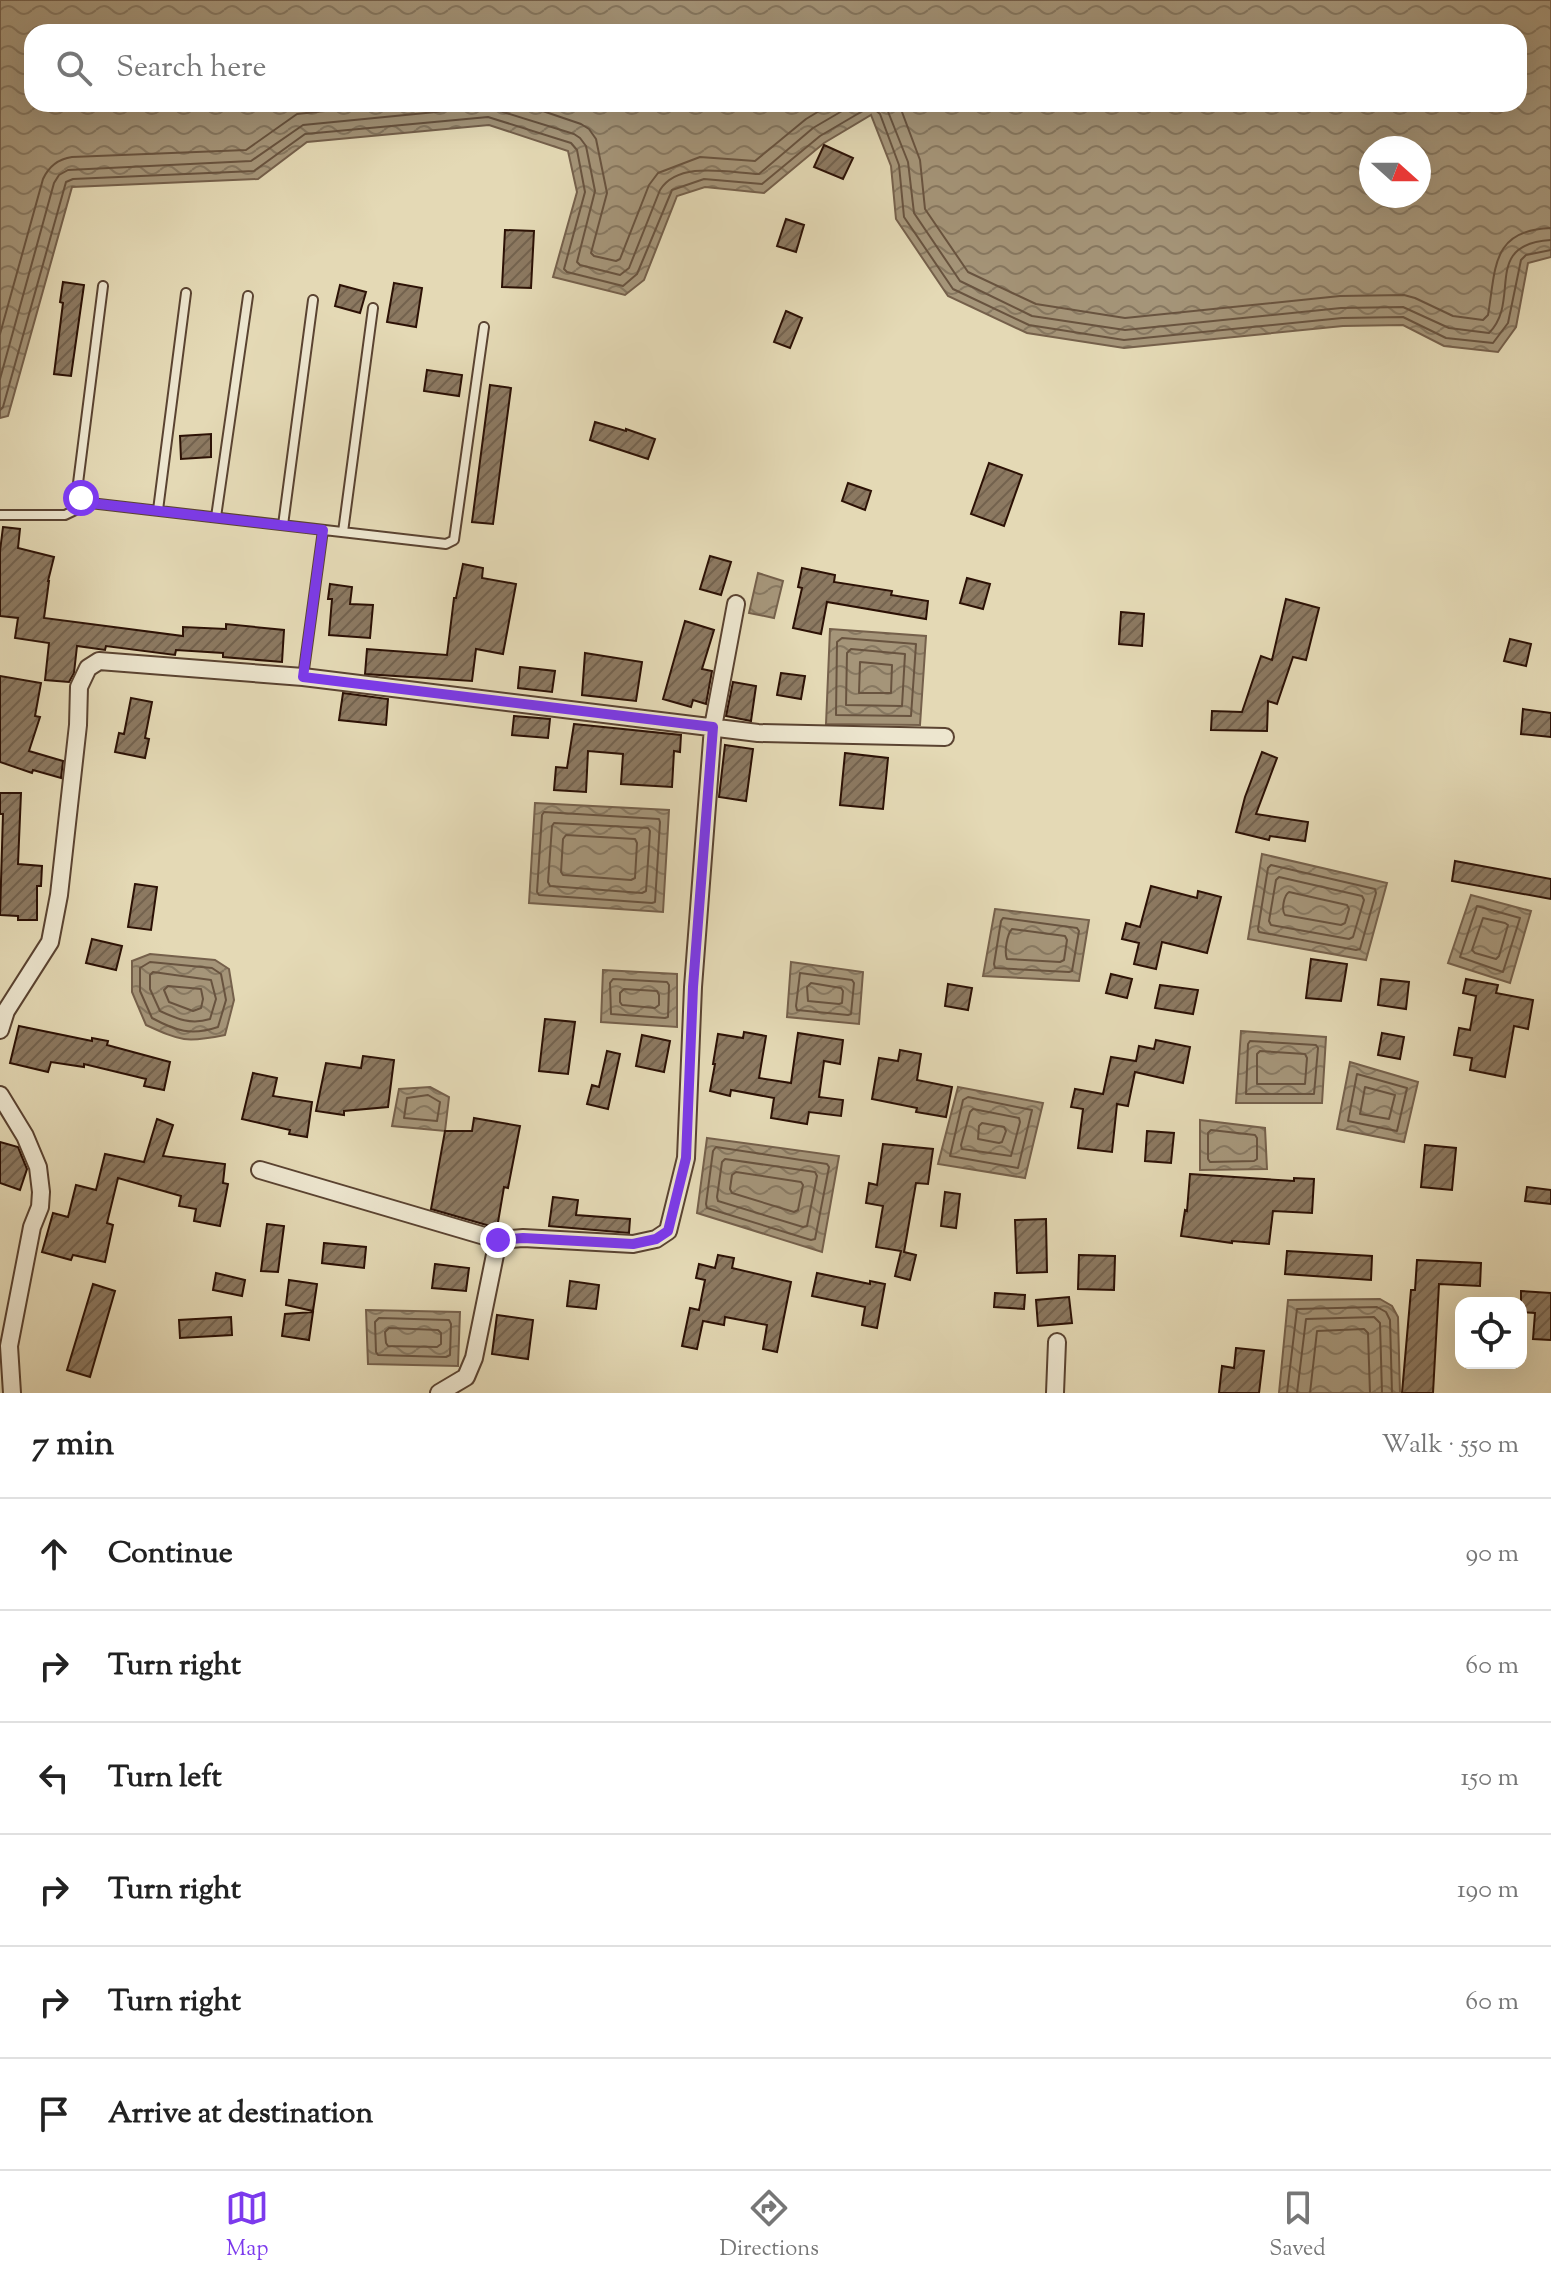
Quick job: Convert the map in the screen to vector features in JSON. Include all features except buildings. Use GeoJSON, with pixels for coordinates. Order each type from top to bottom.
{"type":"FeatureCollection","features":[{"type":"Feature","properties":{"kind":"street"},"geometry":{"type":"LineString","coordinates":[[260,1170],[498,1240],[523,1238],[633,1244],[656,1239],[668,1231],[686,1158],[693,987],[713,727],[736,604]]}},
{"type":"Feature","properties":{"kind":"street"},"geometry":{"type":"LineString","coordinates":[[0,1030],[6,1011],[50,942],[59,895],[78,725],[79,687],[88,668],[99,661],[303,677],[758,733],[945,737]]}},
{"type":"Feature","properties":{"kind":"street"},"geometry":{"type":"LineString","coordinates":[[0,1095],[38,1167],[41,1192],[9,1346],[12,1393]]}},
{"type":"Feature","properties":{"kind":"street"},"geometry":{"type":"LineString","coordinates":[[439,1393],[466,1377],[474,1358],[498,1240]]}},
{"type":"Feature","properties":{"kind":"street"},"geometry":{"type":"LineString","coordinates":[[1055,1393],[1057,1342]]}},
{"type":"Feature","properties":{"kind":"lane"},"geometry":{"type":"LineString","coordinates":[[103,286],[77,491],[81,498],[90,503],[446,544],[454,540],[484,327]]}},
{"type":"Feature","properties":{"kind":"lane"},"geometry":{"type":"LineString","coordinates":[[158,510],[186,293]]}},
{"type":"Feature","properties":{"kind":"lane"},"geometry":{"type":"LineString","coordinates":[[216,517],[248,296]]}},
{"type":"Feature","properties":{"kind":"lane"},"geometry":{"type":"LineString","coordinates":[[283,525],[313,300]]}},
{"type":"Feature","properties":{"kind":"lane"},"geometry":{"type":"LineString","coordinates":[[343,532],[373,308]]}},
{"type":"Feature","properties":{"kind":"lane"},"geometry":{"type":"LineString","coordinates":[[0,515],[65,515],[90,503]]}},
{"type":"Feature","properties":{"kind":"lane"},"geometry":{"type":"LineString","coordinates":[[303,677],[323,530]]}},
{"type":"Feature","properties":{"kind":"water"},"geometry":{"type":"Polygon","coordinates":[[[0,0],[1551,0],[1551,257],[1528,263],[1516,327],[1498,352],[1444,346],[1403,325],[1343,326],[1124,348],[1027,333],[948,296],[896,219],[891,166],[871,115],[824,143],[764,193],[705,187],[677,196],[644,280],[625,295],[553,277],[577,192],[568,151],[489,125],[307,142],[258,179],[72,187],[8,416],[0,418],[0,0]]]}},
{"type":"Feature","properties":{"kind":"water"},"geometry":{"type":"Polygon","coordinates":[[[758,573],[783,581],[774,618],[749,613],[758,573]]]}},
{"type":"Feature","properties":{"kind":"water"},"geometry":{"type":"Polygon","coordinates":[[[830,629],[926,636],[920,725],[826,724],[830,629]]]}},
{"type":"Feature","properties":{"kind":"water"},"geometry":{"type":"Polygon","coordinates":[[[535,803],[669,810],[663,912],[529,903],[535,803]]]}},
{"type":"Feature","properties":{"kind":"water"},"geometry":{"type":"Polygon","coordinates":[[[1262,854],[1387,883],[1366,960],[1248,939],[1262,854]]]}},
{"type":"Feature","properties":{"kind":"water"},"geometry":{"type":"Polygon","coordinates":[[[1471,895],[1531,911],[1510,983],[1448,963],[1471,895]]]}},
{"type":"Feature","properties":{"kind":"water"},"geometry":{"type":"Polygon","coordinates":[[[995,909],[1089,920],[1079,981],[983,976],[995,909]]]}},
{"type":"Feature","properties":{"kind":"water"},"geometry":{"type":"Polygon","coordinates":[[[150,954],[215,960],[229,969],[234,1000],[225,1035],[184,1039],[146,1025],[132,992],[132,961],[150,954]]]}},
{"type":"Feature","properties":{"kind":"water"},"geometry":{"type":"Polygon","coordinates":[[[791,962],[863,972],[859,1024],[787,1017],[791,962]]]}},
{"type":"Feature","properties":{"kind":"water"},"geometry":{"type":"Polygon","coordinates":[[[603,970],[677,974],[677,1027],[601,1022],[603,970]]]}},
{"type":"Feature","properties":{"kind":"water"},"geometry":{"type":"Polygon","coordinates":[[[1241,1031],[1326,1037],[1322,1103],[1236,1103],[1241,1031]]]}},
{"type":"Feature","properties":{"kind":"water"},"geometry":{"type":"Polygon","coordinates":[[[1350,1062],[1418,1082],[1404,1142],[1337,1129],[1350,1062]]]}},
{"type":"Feature","properties":{"kind":"water"},"geometry":{"type":"Polygon","coordinates":[[[430,1087],[449,1097],[445,1131],[392,1126],[399,1089],[430,1087]]]}},
{"type":"Feature","properties":{"kind":"water"},"geometry":{"type":"Polygon","coordinates":[[[958,1087],[1043,1103],[1025,1178],[938,1164],[958,1087]]]}},
{"type":"Feature","properties":{"kind":"water"},"geometry":{"type":"Polygon","coordinates":[[[1200,1120],[1265,1128],[1267,1169],[1200,1170],[1200,1120]]]}},
{"type":"Feature","properties":{"kind":"water"},"geometry":{"type":"Polygon","coordinates":[[[707,1138],[839,1156],[822,1252],[697,1213],[707,1138]]]}},
{"type":"Feature","properties":{"kind":"water"},"geometry":{"type":"Polygon","coordinates":[[[1380,1299],[1392,1306],[1398,1317],[1400,1393],[1279,1393],[1288,1300],[1380,1299]]]}},
{"type":"Feature","properties":{"kind":"water"},"geometry":{"type":"Polygon","coordinates":[[[366,1310],[460,1312],[458,1366],[368,1364],[366,1310]]]}},
{"type":"Feature","properties":{"kind":"route"},"geometry":{"type":"LineString","coordinates":[[81,498],[90,503],[323,530],[303,677],[713,727],[693,987],[686,1158],[668,1231],[656,1239],[633,1244],[523,1238],[498,1240]]}}]}
